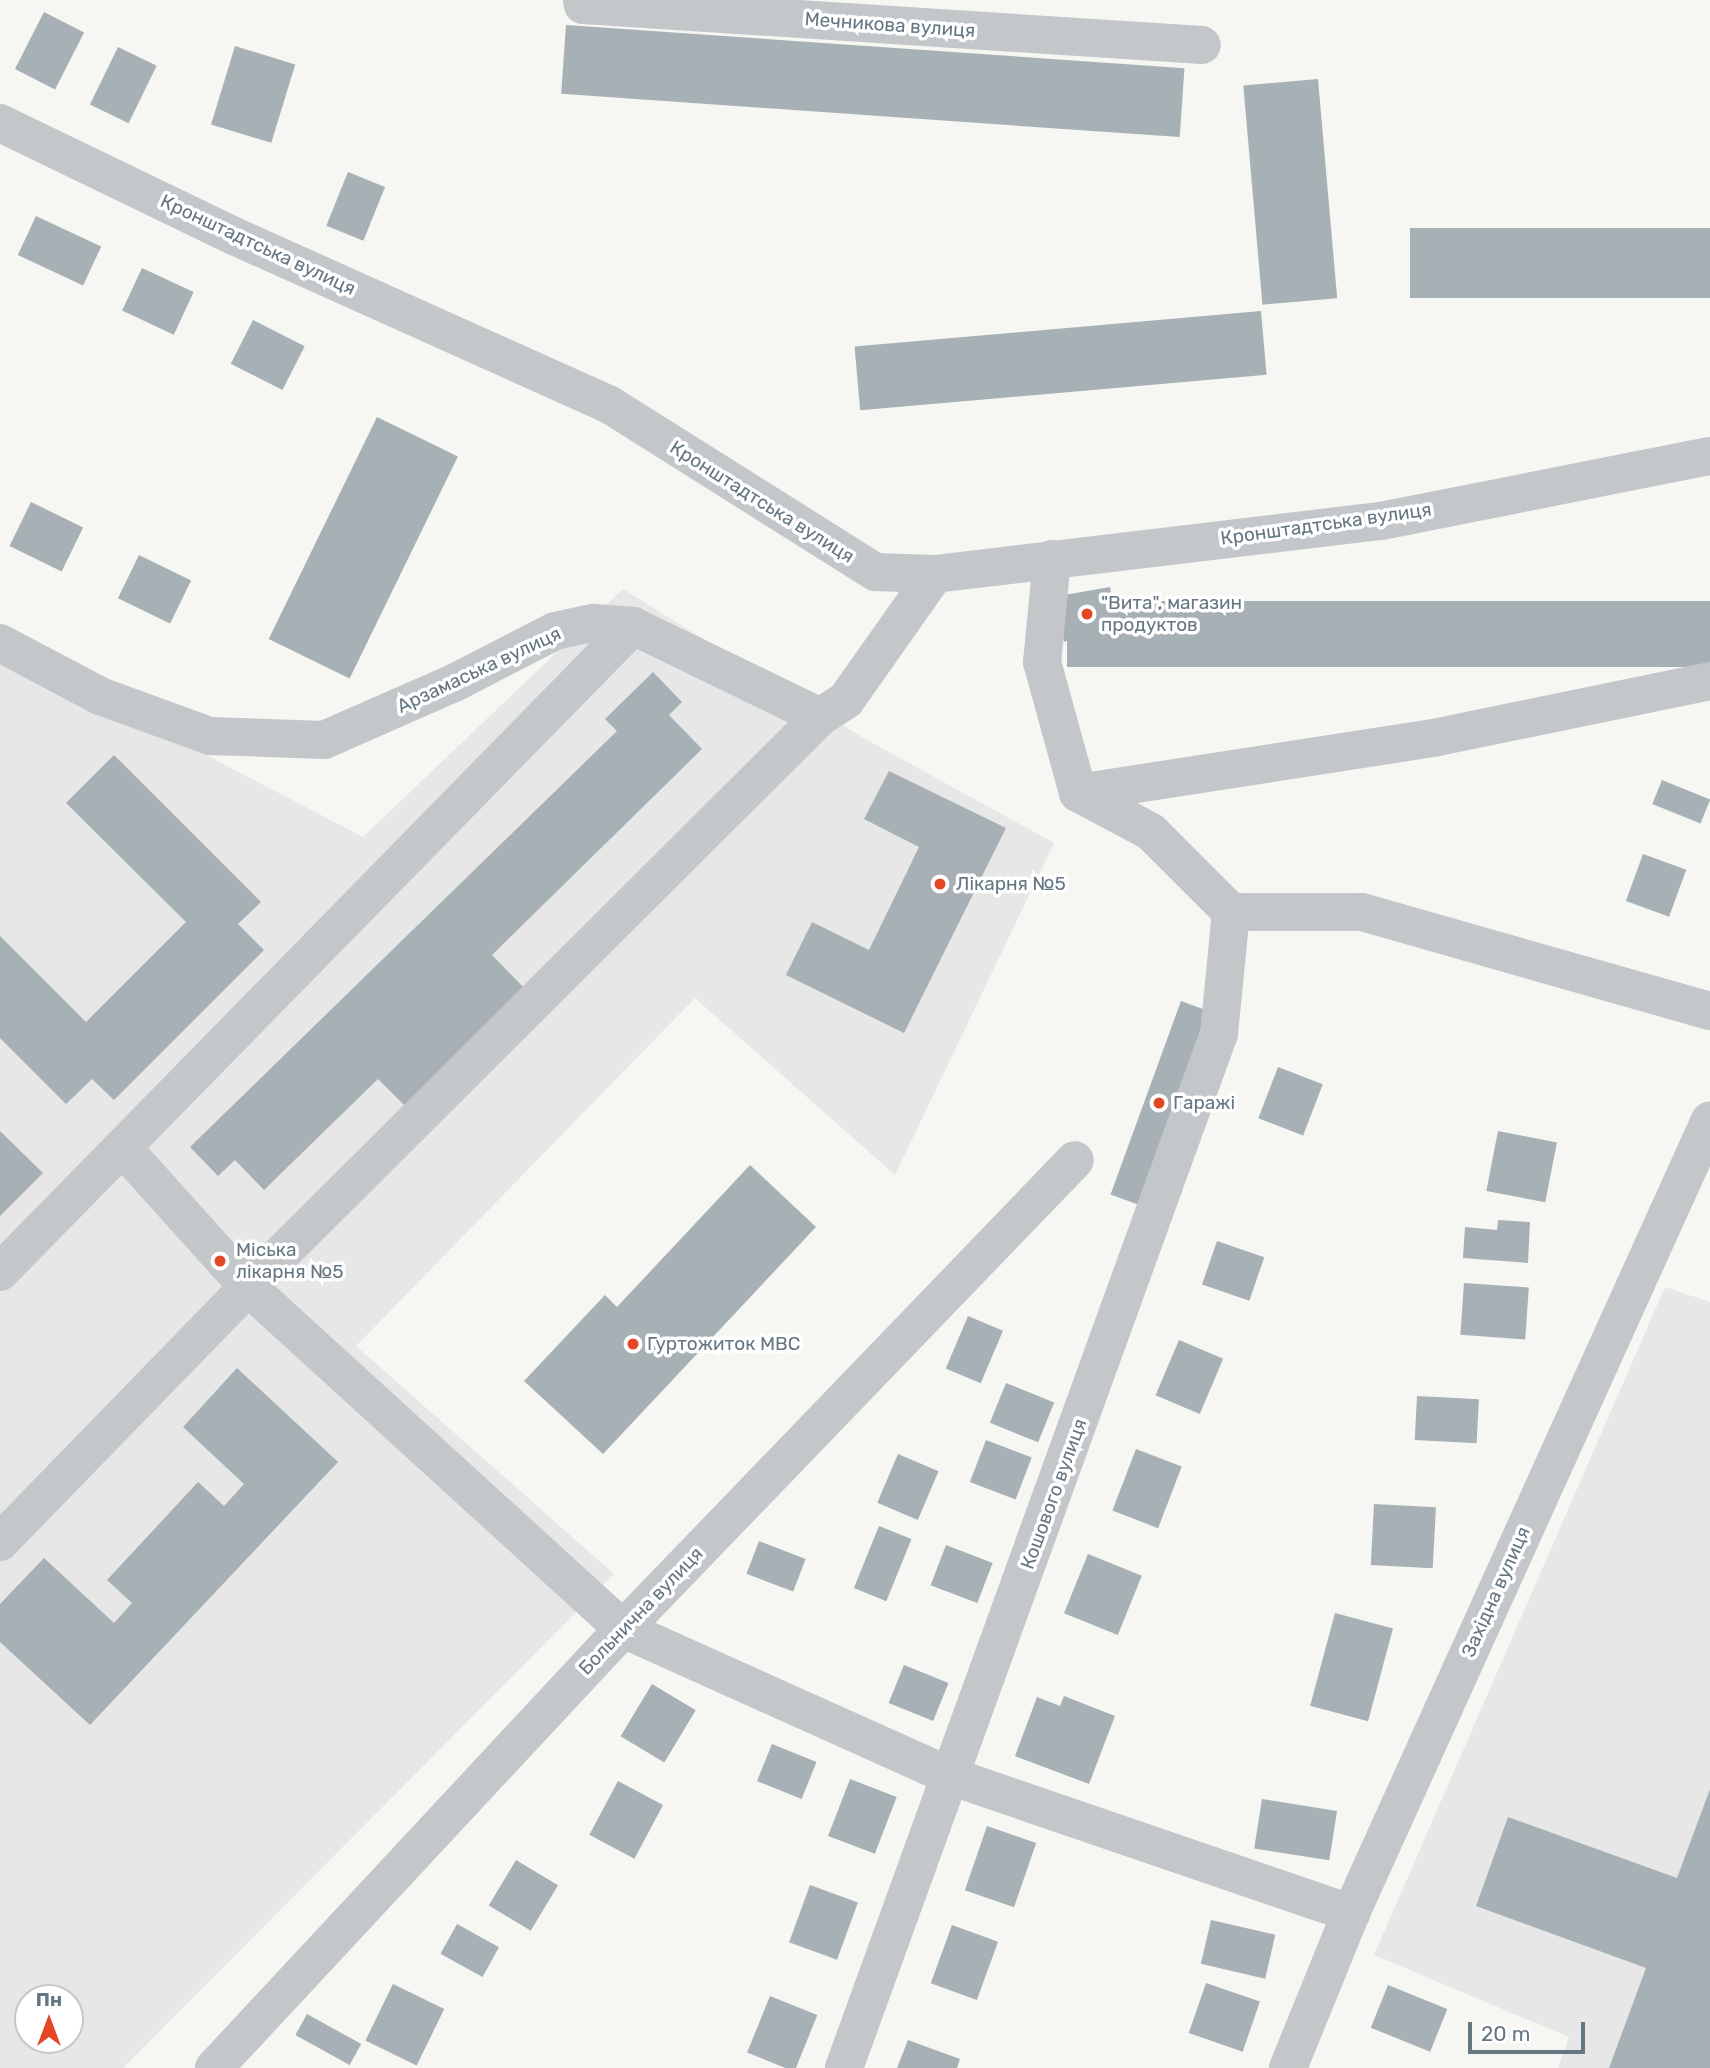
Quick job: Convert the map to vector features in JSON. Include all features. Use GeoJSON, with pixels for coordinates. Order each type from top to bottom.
{"type":"FeatureCollection","features":[{"type":"Feature","properties":{"kind":"street","name":"Мечникова вулиця"},"geometry":{"type":"LineString","coordinates":[[582,0],[583,5],[1202,46]]}},
{"type":"Feature","properties":{"kind":"street","name":"Кронштадтська вулиця"},"geometry":{"type":"LineString","coordinates":[[0,122],[234,236],[610,405],[875,572],[935,574],[1381,521],[1710,456]]}},
{"type":"Feature","properties":{"kind":"street"},"geometry":{"type":"LineString","coordinates":[[1052,559],[1042,663],[1078,793],[1151,832],[1231,912],[1362,912],[1710,1011]]}},
{"type":"Feature","properties":{"kind":"street"},"geometry":{"type":"LineString","coordinates":[[0,1542],[248,1287],[820,717],[846,700],[935,574]]}},
{"type":"Feature","properties":{"kind":"street","name":"Арзамаська вулиця"},"geometry":{"type":"LineString","coordinates":[[0,643],[100,696],[210,736],[324,740],[456,682],[555,631],[594,623],[634,626],[820,717]]}},
{"type":"Feature","properties":{"kind":"street"},"geometry":{"type":"LineString","coordinates":[[0,1272],[634,626]]}},
{"type":"Feature","properties":{"kind":"street"},"geometry":{"type":"LineString","coordinates":[[1078,793],[1438,737],[1710,681]]}},
{"type":"Feature","properties":{"kind":"street","name":"Кошового вулиця"},"geometry":{"type":"LineString","coordinates":[[844,2068],[953,1777],[1219,1034],[1231,912]]}},
{"type":"Feature","properties":{"kind":"street","name":"Західна вулиця"},"geometry":{"type":"LineString","coordinates":[[1288,2068],[1351,1913],[1710,1120]]}},
{"type":"Feature","properties":{"kind":"street"},"geometry":{"type":"LineString","coordinates":[[122,1147],[248,1287],[623,1629],[953,1777],[1351,1913]]}},
{"type":"Feature","properties":{"kind":"street","name":"Больнична вулиця"},"geometry":{"type":"LineString","coordinates":[[214,2068],[623,1629],[1075,1160]]}},
{"type":"Feature","properties":{"kind":"shaded area","name":"Міська лікарня №5"},"geometry":{"type":"Polygon","coordinates":[[[623,589],[860,736],[1054,843],[895,1175],[695,998],[356,1346],[614,1574],[123,2068],[0,2068],[0,662],[91,695],[363,837],[623,589]]]}},
{"type":"Feature","properties":{"kind":"shaded area"},"geometry":{"type":"Polygon","coordinates":[[[1665,1287],[1710,1302],[1710,2068],[1558,2068],[1569,2037],[1374,1955],[1665,1287]]]}},
{"type":"Feature","properties":{"kind":"building"},"geometry":{"type":"Polygon","coordinates":[[[44,12],[84,32],[55,89],[15,69],[44,12]]]}},
{"type":"Feature","properties":{"kind":"building"},"geometry":{"type":"Polygon","coordinates":[[[566,25],[1184,68],[1180,137],[561,94],[566,25]]]}},
{"type":"Feature","properties":{"kind":"building"},"geometry":{"type":"Polygon","coordinates":[[[235,46],[295,64],[271,143],[211,124],[235,46]]]}},
{"type":"Feature","properties":{"kind":"building"},"geometry":{"type":"Polygon","coordinates":[[[118,47],[157,66],[129,123],[90,105],[118,47]]]}},
{"type":"Feature","properties":{"kind":"building"},"geometry":{"type":"Polygon","coordinates":[[[1318,79],[1337,298],[1262,305],[1243,86],[1318,79]]]}},
{"type":"Feature","properties":{"kind":"building"},"geometry":{"type":"Polygon","coordinates":[[[348,172],[385,187],[363,241],[326,226],[348,172]]]}},
{"type":"Feature","properties":{"kind":"building"},"geometry":{"type":"Polygon","coordinates":[[[36,216],[101,246],[83,285],[18,255],[36,216]]]}},
{"type":"Feature","properties":{"kind":"building"},"geometry":{"type":"Polygon","coordinates":[[[1410,228],[1710,228],[1710,298],[1410,298],[1410,228]]]}},
{"type":"Feature","properties":{"kind":"building"},"geometry":{"type":"Polygon","coordinates":[[[142,268],[194,292],[174,335],[122,311],[142,268]]]}},
{"type":"Feature","properties":{"kind":"building"},"geometry":{"type":"Polygon","coordinates":[[[1261,311],[1267,375],[860,410],[855,347],[1261,311]]]}},
{"type":"Feature","properties":{"kind":"building"},"geometry":{"type":"Polygon","coordinates":[[[253,320],[305,346],[282,390],[231,364],[253,320]]]}},
{"type":"Feature","properties":{"kind":"building"},"geometry":{"type":"Polygon","coordinates":[[[377,417],[458,456],[350,678],[269,639],[377,417]]]}},
{"type":"Feature","properties":{"kind":"building"},"geometry":{"type":"Polygon","coordinates":[[[31,502],[83,527],[62,571],[10,546],[31,502]]]}},
{"type":"Feature","properties":{"kind":"building"},"geometry":{"type":"Polygon","coordinates":[[[139,555],[191,580],[170,624],[118,598],[139,555]]]}},
{"type":"Feature","properties":{"kind":"building","name":"\"Вита\", магазин продуктов"},"geometry":{"type":"Polygon","coordinates":[[[1110,587],[1118,632],[1064,642],[1056,597],[1110,587]]]}},
{"type":"Feature","properties":{"kind":"building"},"geometry":{"type":"Polygon","coordinates":[[[1067,601],[1710,601],[1710,667],[1067,667],[1067,601]]]}},
{"type":"Feature","properties":{"kind":"building"},"geometry":{"type":"Polygon","coordinates":[[[653,672],[682,702],[669,715],[702,749],[492,955],[532,996],[412,1113],[378,1079],[264,1190],[235,1160],[218,1176],[190,1147],[617,731],[605,719],[653,672]]]}},
{"type":"Feature","properties":{"kind":"building"},"geometry":{"type":"Polygon","coordinates":[[[114,755],[261,902],[238,924],[264,950],[114,1100],[92,1079],[66,1104],[0,1038],[0,936],[86,1022],[186,922],[66,803],[114,755]]]}},
{"type":"Feature","properties":{"kind":"building","name":"Лікарня №5"},"geometry":{"type":"Polygon","coordinates":[[[889,771],[1006,828],[904,1033],[786,975],[812,922],[869,950],[919,847],[864,819],[889,771]]]}},
{"type":"Feature","properties":{"kind":"building"},"geometry":{"type":"Polygon","coordinates":[[[1662,780],[1710,799],[1700,824],[1652,804],[1662,780]]]}},
{"type":"Feature","properties":{"kind":"building"},"geometry":{"type":"Polygon","coordinates":[[[1643,854],[1686,870],[1669,917],[1626,901],[1643,854]]]}},
{"type":"Feature","properties":{"kind":"building","name":"Гаражі"},"geometry":{"type":"Polygon","coordinates":[[[1181,1001],[1211,1012],[1141,1206],[1111,1195],[1181,1001]]]}},
{"type":"Feature","properties":{"kind":"building"},"geometry":{"type":"Polygon","coordinates":[[[1278,1067],[1323,1084],[1303,1136],[1258,1118],[1278,1067]]]}},
{"type":"Feature","properties":{"kind":"building"},"geometry":{"type":"Polygon","coordinates":[[[0,1131],[43,1173],[0,1216],[0,1131]]]}},
{"type":"Feature","properties":{"kind":"building"},"geometry":{"type":"Polygon","coordinates":[[[1498,1131],[1557,1142],[1545,1202],[1486,1191],[1498,1131]]]}},
{"type":"Feature","properties":{"kind":"building","name":"Гуртожиток МВС"},"geometry":{"type":"Polygon","coordinates":[[[750,1165],[816,1227],[603,1454],[524,1381],[605,1295],[617,1307],[750,1165]]]}},
{"type":"Feature","properties":{"kind":"building"},"geometry":{"type":"Polygon","coordinates":[[[1498,1220],[1530,1222],[1528,1263],[1463,1258],[1465,1227],[1497,1230],[1498,1220]]]}},
{"type":"Feature","properties":{"kind":"building"},"geometry":{"type":"Polygon","coordinates":[[[1217,1241],[1264,1257],[1249,1301],[1202,1284],[1217,1241]]]}},
{"type":"Feature","properties":{"kind":"building"},"geometry":{"type":"Polygon","coordinates":[[[1464,1283],[1529,1288],[1525,1339],[1460,1335],[1464,1283]]]}},
{"type":"Feature","properties":{"kind":"building"},"geometry":{"type":"Polygon","coordinates":[[[968,1316],[1003,1331],[981,1383],[946,1368],[968,1316]]]}},
{"type":"Feature","properties":{"kind":"building"},"geometry":{"type":"Polygon","coordinates":[[[1179,1340],[1223,1359],[1200,1414],[1156,1395],[1179,1340]]]}},
{"type":"Feature","properties":{"kind":"building"},"geometry":{"type":"Polygon","coordinates":[[[237,1368],[338,1462],[90,1725],[0,1642],[0,1604],[44,1558],[114,1623],[132,1603],[107,1580],[198,1482],[224,1506],[244,1484],[183,1427],[237,1368]]]}},
{"type":"Feature","properties":{"kind":"building"},"geometry":{"type":"Polygon","coordinates":[[[1006,1383],[1054,1402],[1038,1442],[990,1423],[1006,1383]]]}},
{"type":"Feature","properties":{"kind":"building"},"geometry":{"type":"Polygon","coordinates":[[[1417,1396],[1479,1399],[1477,1443],[1415,1440],[1417,1396]]]}},
{"type":"Feature","properties":{"kind":"building"},"geometry":{"type":"Polygon","coordinates":[[[986,1440],[1032,1458],[1016,1500],[970,1482],[986,1440]]]}},
{"type":"Feature","properties":{"kind":"building"},"geometry":{"type":"Polygon","coordinates":[[[1136,1449],[1182,1467],[1158,1528],[1112,1511],[1136,1449]]]}},
{"type":"Feature","properties":{"kind":"building"},"geometry":{"type":"Polygon","coordinates":[[[898,1454],[939,1471],[918,1520],[877,1503],[898,1454]]]}},
{"type":"Feature","properties":{"kind":"building"},"geometry":{"type":"Polygon","coordinates":[[[1374,1504],[1436,1507],[1433,1568],[1371,1565],[1374,1504]]]}},
{"type":"Feature","properties":{"kind":"building"},"geometry":{"type":"Polygon","coordinates":[[[879,1526],[911,1539],[886,1601],[854,1588],[879,1526]]]}},
{"type":"Feature","properties":{"kind":"building"},"geometry":{"type":"Polygon","coordinates":[[[759,1541],[806,1559],[793,1592],[746,1574],[759,1541]]]}},
{"type":"Feature","properties":{"kind":"building"},"geometry":{"type":"Polygon","coordinates":[[[946,1545],[993,1563],[977,1603],[931,1585],[946,1545]]]}},
{"type":"Feature","properties":{"kind":"building"},"geometry":{"type":"Polygon","coordinates":[[[1088,1554],[1142,1576],[1118,1635],[1064,1613],[1088,1554]]]}},
{"type":"Feature","properties":{"kind":"building"},"geometry":{"type":"Polygon","coordinates":[[[1335,1613],[1393,1629],[1368,1721],[1310,1706],[1335,1613]]]}},
{"type":"Feature","properties":{"kind":"building"},"geometry":{"type":"Polygon","coordinates":[[[904,1665],[949,1683],[933,1721],[889,1703],[904,1665]]]}},
{"type":"Feature","properties":{"kind":"building"},"geometry":{"type":"Polygon","coordinates":[[[652,1684],[696,1710],[664,1763],[621,1736],[652,1684]]]}},
{"type":"Feature","properties":{"kind":"building"},"geometry":{"type":"Polygon","coordinates":[[[1064,1696],[1115,1716],[1089,1784],[1015,1756],[1037,1697],[1060,1706],[1064,1696]]]}},
{"type":"Feature","properties":{"kind":"building"},"geometry":{"type":"Polygon","coordinates":[[[772,1744],[817,1762],[802,1799],[757,1781],[772,1744]]]}},
{"type":"Feature","properties":{"kind":"building"},"geometry":{"type":"Polygon","coordinates":[[[850,1779],[897,1797],[875,1854],[828,1836],[850,1779]]]}},
{"type":"Feature","properties":{"kind":"building"},"geometry":{"type":"Polygon","coordinates":[[[618,1781],[663,1805],[634,1859],[589,1835],[618,1781]]]}},
{"type":"Feature","properties":{"kind":"building"},"geometry":{"type":"Polygon","coordinates":[[[1710,1789],[1710,2068],[1609,2068],[1646,1968],[1476,1906],[1508,1817],[1677,1878],[1710,1789]]]}},
{"type":"Feature","properties":{"kind":"building"},"geometry":{"type":"Polygon","coordinates":[[[1262,1799],[1337,1811],[1329,1860],[1254,1848],[1262,1799]]]}},
{"type":"Feature","properties":{"kind":"building"},"geometry":{"type":"Polygon","coordinates":[[[987,1826],[1036,1843],[1014,1907],[965,1890],[987,1826]]]}},
{"type":"Feature","properties":{"kind":"building"},"geometry":{"type":"Polygon","coordinates":[[[516,1860],[558,1885],[531,1931],[489,1905],[516,1860]]]}},
{"type":"Feature","properties":{"kind":"building"},"geometry":{"type":"Polygon","coordinates":[[[810,1885],[858,1902],[837,1960],[789,1942],[810,1885]]]}},
{"type":"Feature","properties":{"kind":"building"},"geometry":{"type":"Polygon","coordinates":[[[1211,1920],[1275,1935],[1265,1979],[1201,1964],[1211,1920]]]}},
{"type":"Feature","properties":{"kind":"building"},"geometry":{"type":"Polygon","coordinates":[[[457,1924],[499,1947],[482,1977],[441,1954],[457,1924]]]}},
{"type":"Feature","properties":{"kind":"building"},"geometry":{"type":"Polygon","coordinates":[[[952,1925],[998,1942],[977,2000],[931,1983],[952,1925]]]}},
{"type":"Feature","properties":{"kind":"building"},"geometry":{"type":"Polygon","coordinates":[[[1206,1983],[1260,2002],[1243,2052],[1189,2033],[1206,1983]]]}},
{"type":"Feature","properties":{"kind":"building"},"geometry":{"type":"Polygon","coordinates":[[[393,1984],[444,2009],[417,2066],[365,2041],[393,1984]]]}},
{"type":"Feature","properties":{"kind":"building"},"geometry":{"type":"Polygon","coordinates":[[[1388,1985],[1447,2009],[1430,2052],[1371,2028],[1388,1985]]]}},
{"type":"Feature","properties":{"kind":"building"},"geometry":{"type":"Polygon","coordinates":[[[770,1996],[817,2015],[796,2068],[785,2068],[747,2053],[770,1996]]]}},
{"type":"Feature","properties":{"kind":"building"},"geometry":{"type":"Polygon","coordinates":[[[307,2014],[361,2044],[350,2065],[295,2035],[307,2014]]]}},
{"type":"Feature","properties":{"kind":"building"},"geometry":{"type":"Polygon","coordinates":[[[908,2040],[960,2059],[957,2068],[897,2068],[908,2040]]]}},
{"type":"Feature","properties":{"kind":"place","name":"\"Вита\", магазин продуктов"},"geometry":{"type":"Point","coordinates":[1087,614]}},
{"type":"Feature","properties":{"kind":"place","name":"Лікарня №5"},"geometry":{"type":"Point","coordinates":[940,884]}},
{"type":"Feature","properties":{"kind":"place","name":"Гаражі"},"geometry":{"type":"Point","coordinates":[1159,1103]}},
{"type":"Feature","properties":{"kind":"place","name":"Міська лікарня №5"},"geometry":{"type":"Point","coordinates":[220,1261]}},
{"type":"Feature","properties":{"kind":"place","name":"Гуртожиток МВС"},"geometry":{"type":"Point","coordinates":[633,1344]}}]}
